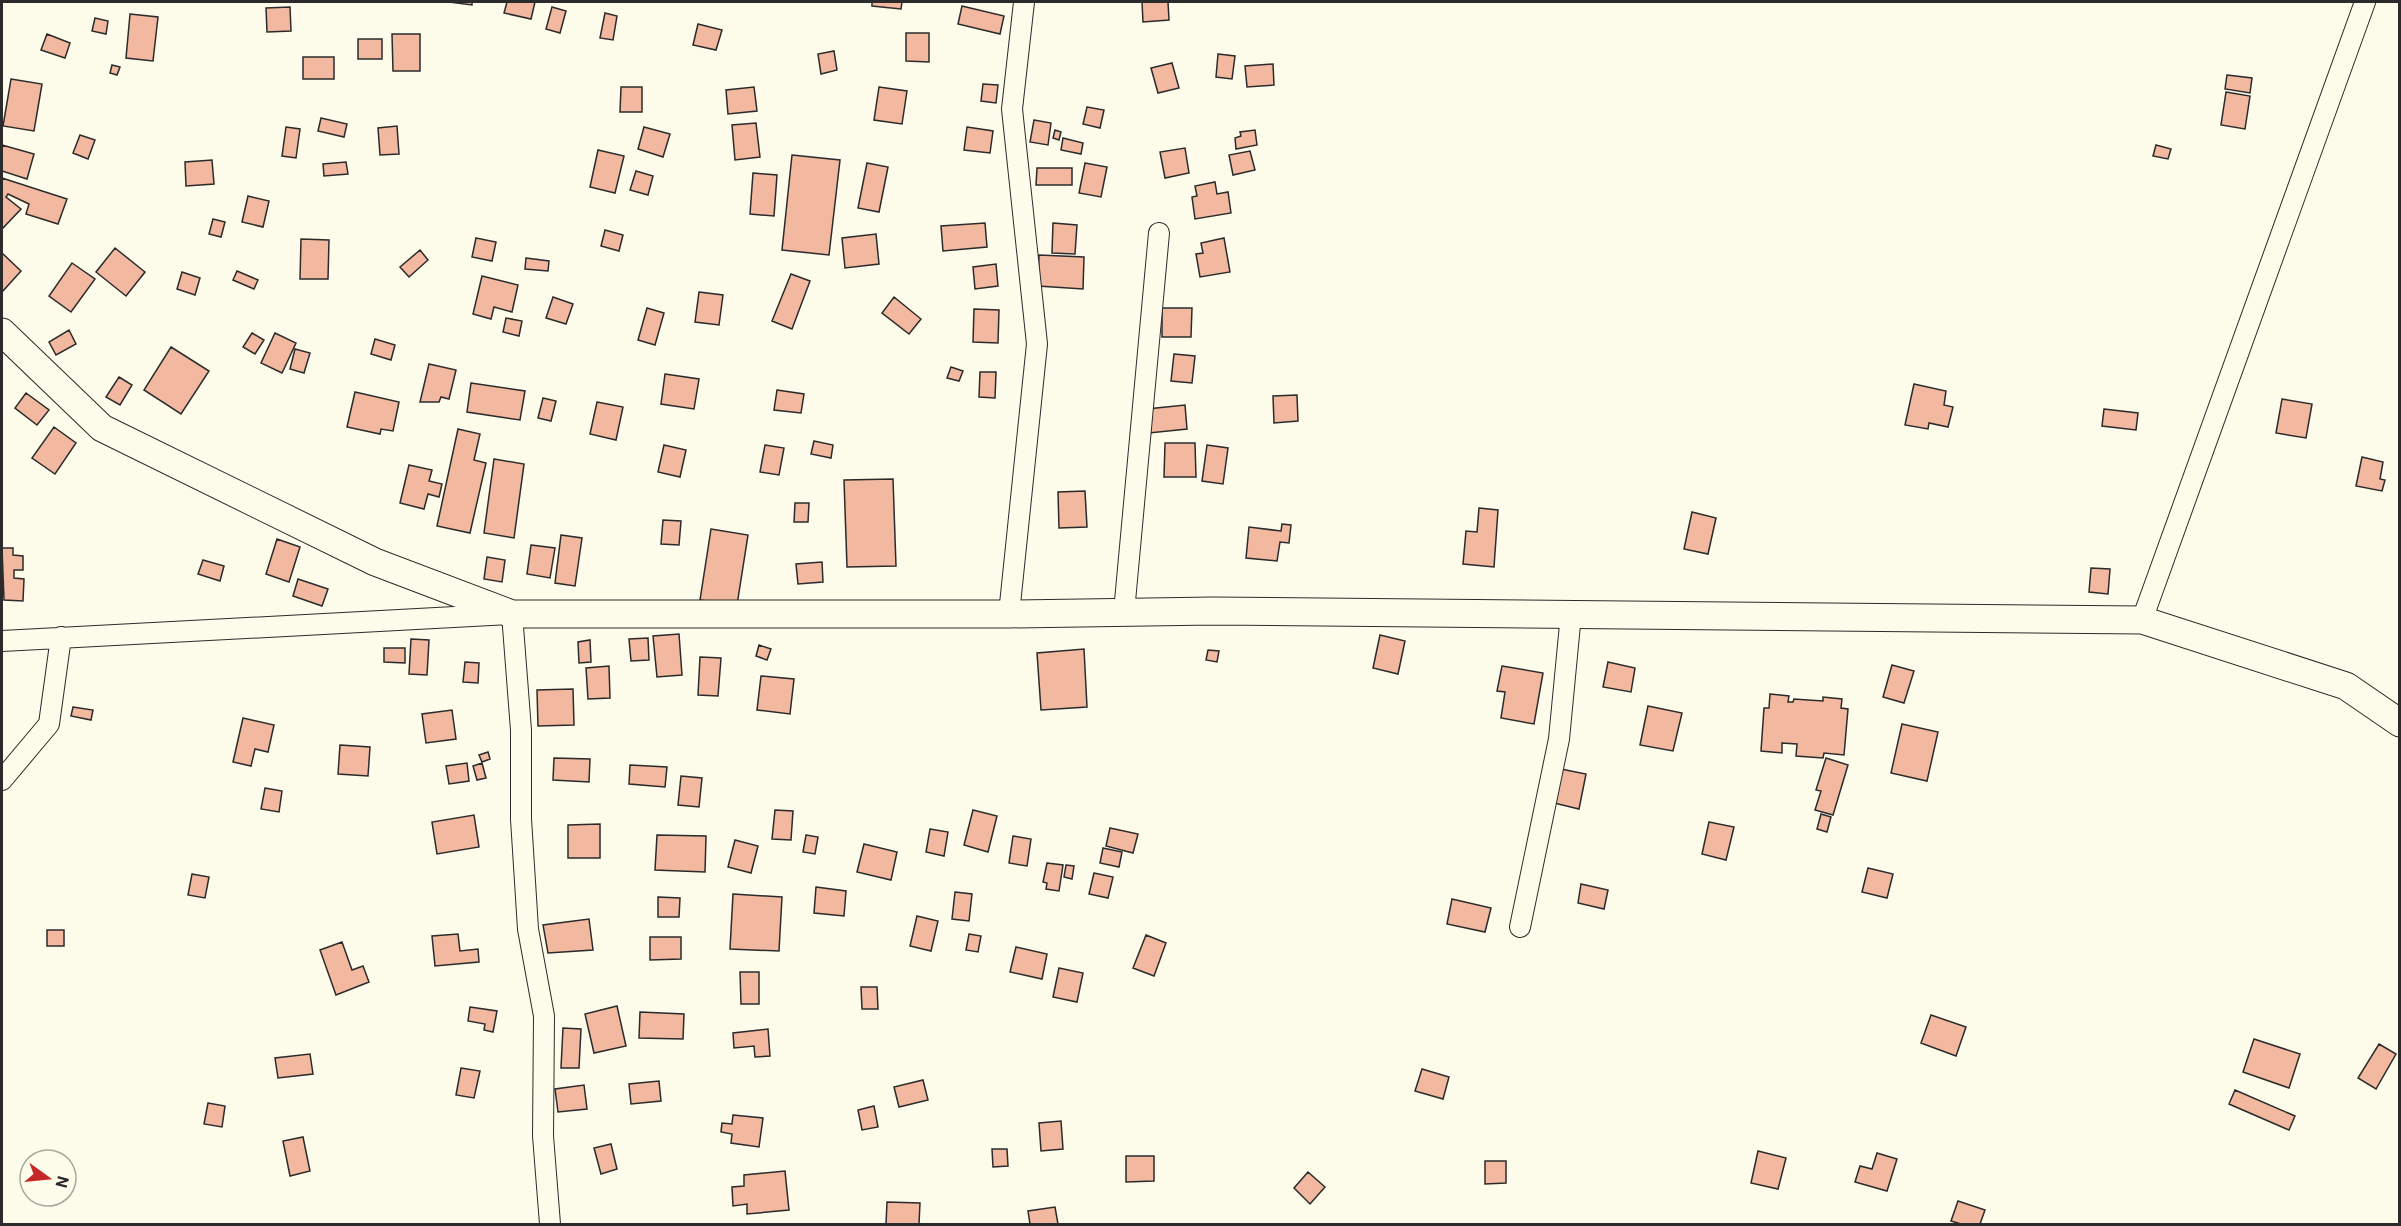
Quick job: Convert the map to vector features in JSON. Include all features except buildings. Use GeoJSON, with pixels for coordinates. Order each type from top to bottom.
{"type":"FeatureCollection","features":[{"type":"Feature","properties":{"kind":"street"},"geometry":{"type":"LineString","coordinates":[[1009,614],[1037,344],[1012,109],[1024,2]]}},
{"type":"Feature","properties":{"kind":"street"},"geometry":{"type":"LineString","coordinates":[[2142,620],[2366,2]]}},
{"type":"Feature","properties":{"kind":"street"},"geometry":{"type":"LineString","coordinates":[[1124,612],[1159,233]]}},
{"type":"Feature","properties":{"kind":"street"},"geometry":{"type":"LineString","coordinates":[[2,332],[102,428],[375,562],[512,614]]}},
{"type":"Feature","properties":{"kind":"street"},"geometry":{"type":"LineString","coordinates":[[2,640],[512,614],[1124,612],[2142,620],[2346,686],[2400,723]]}},
{"type":"Feature","properties":{"kind":"street"},"geometry":{"type":"LineString","coordinates":[[512,614],[521,730],[521,819],[528,928],[544,1016],[543,1136],[550,1224]]}},
{"type":"Feature","properties":{"kind":"street"},"geometry":{"type":"LineString","coordinates":[[1520,927],[1559,739],[1571,614]]}},
{"type":"Feature","properties":{"kind":"street"},"geometry":{"type":"LineString","coordinates":[[2,780],[49,724],[61,637]]}}]}
